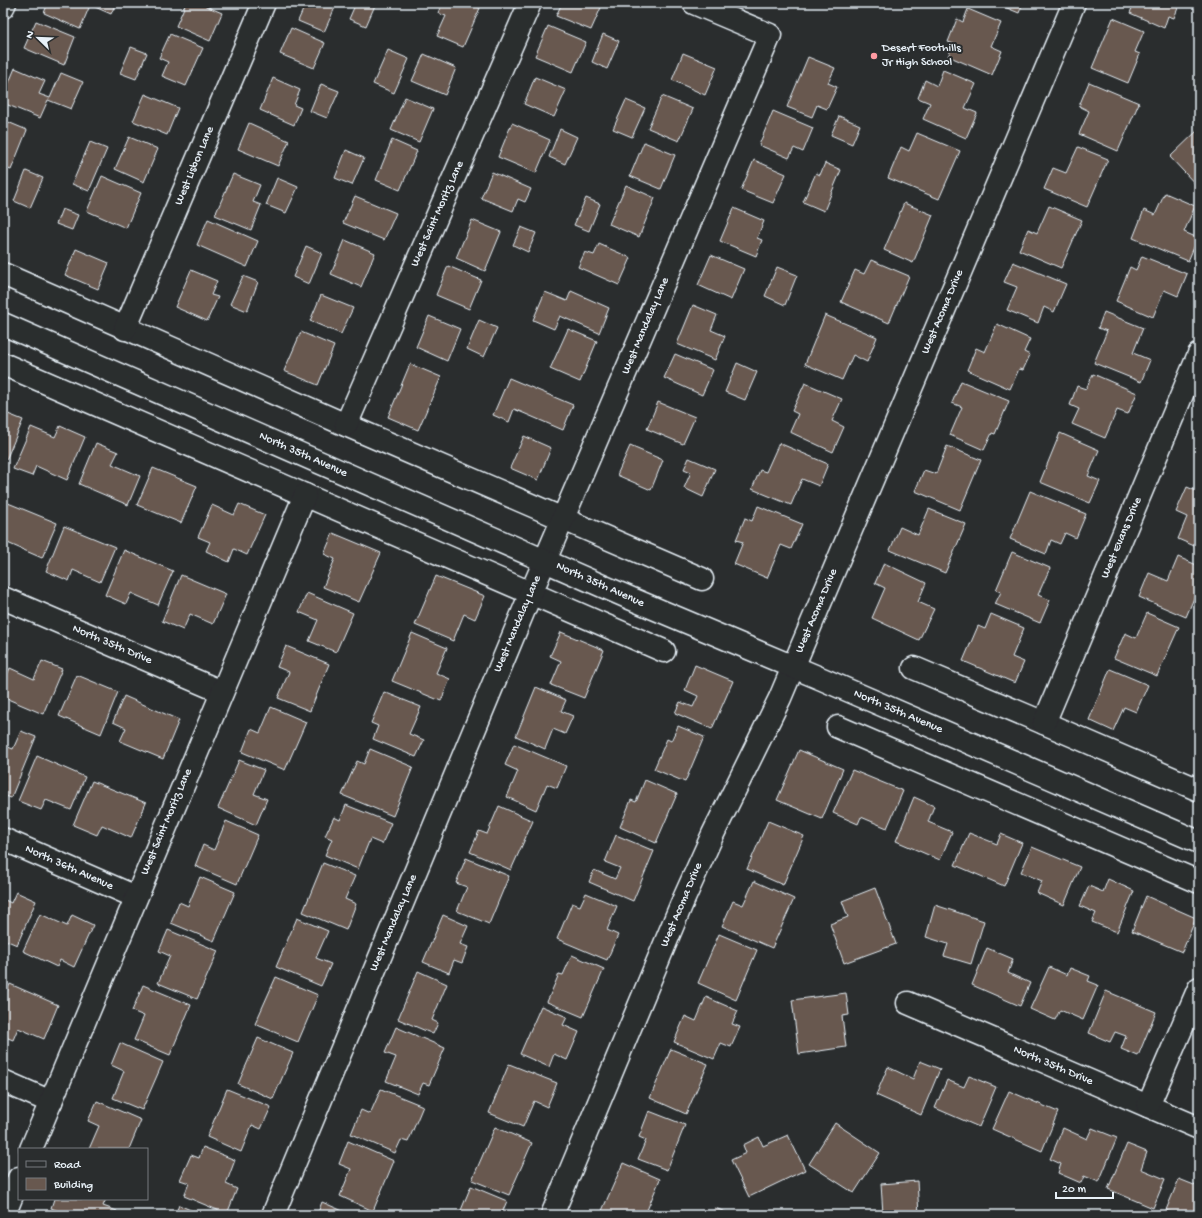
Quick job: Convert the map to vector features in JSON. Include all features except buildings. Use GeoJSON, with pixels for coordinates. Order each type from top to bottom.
{"type":"FeatureCollection","features":[{"type":"Feature","properties":{"kind":"street"},"geometry":{"type":"LineString","coordinates":[[3,7],[5,3]]}},
{"type":"Feature","properties":{"kind":"street","name":"West Lisbon Lane"},"geometry":{"type":"LineString","coordinates":[[125,329],[264,3]]}},
{"type":"Feature","properties":{"kind":"street","name":"West Saint Moritz Lane"},"geometry":{"type":"LineString","coordinates":[[346,425],[530,3]]}},
{"type":"Feature","properties":{"kind":"street","name":"West Mandalay Lane"},"geometry":{"type":"LineString","coordinates":[[273,1215],[531,593],[770,35],[694,3]]}},
{"type":"Feature","properties":{"kind":"street","name":"West Acoma Drive"},"geometry":{"type":"LineString","coordinates":[[552,1215],[685,896],[713,834],[768,723],[793,666],[1074,3]]}},
{"type":"Feature","properties":{"kind":"street"},"geometry":{"type":"LineString","coordinates":[[3,274],[125,329],[702,580]]}},
{"type":"Feature","properties":{"kind":"street","name":"North 35th Avenue"},"geometry":{"type":"LineString","coordinates":[[3,324],[632,599],[793,666],[1199,842]]}},
{"type":"Feature","properties":{"kind":"street","name":"West Evans Drive"},"geometry":{"type":"LineString","coordinates":[[1044,723],[1199,354]]}},
{"type":"Feature","properties":{"kind":"street"},"geometry":{"type":"LineString","coordinates":[[3,364],[664,651]]}},
{"type":"Feature","properties":{"kind":"street","name":"West Saint Moritz Lane"},"geometry":{"type":"LineString","coordinates":[[32,1148],[305,495]]}},
{"type":"Feature","properties":{"kind":"street","name":"North 35th Drive"},"geometry":{"type":"LineString","coordinates":[[3,598],[222,692]]}},
{"type":"Feature","properties":{"kind":"street"},"geometry":{"type":"LineString","coordinates":[[914,668],[1199,790]]}},
{"type":"Feature","properties":{"kind":"street"},"geometry":{"type":"LineString","coordinates":[[838,727],[1199,882]]}},
{"type":"Feature","properties":{"kind":"street","name":"North 36th Avenue"},"geometry":{"type":"LineString","coordinates":[[3,839],[136,897]]}},
{"type":"Feature","properties":{"kind":"street"},"geometry":{"type":"LineString","coordinates":[[1148,1106],[1199,988]]}},
{"type":"Feature","properties":{"kind":"street","name":"North 35th Drive"},"geometry":{"type":"LineString","coordinates":[[908,1003],[1199,1128]]}},
{"type":"Feature","properties":{"kind":"street"},"geometry":{"type":"LineString","coordinates":[[3,1081],[51,1102]]}},
{"type":"Feature","properties":{"kind":"street"},"geometry":{"type":"LineString","coordinates":[[4,1215],[18,1180]]}},
{"type":"Feature","properties":{"kind":"place","name":"Desert Foothills Jr High School"},"geometry":{"type":"Point","coordinates":[874,56]}}]}
